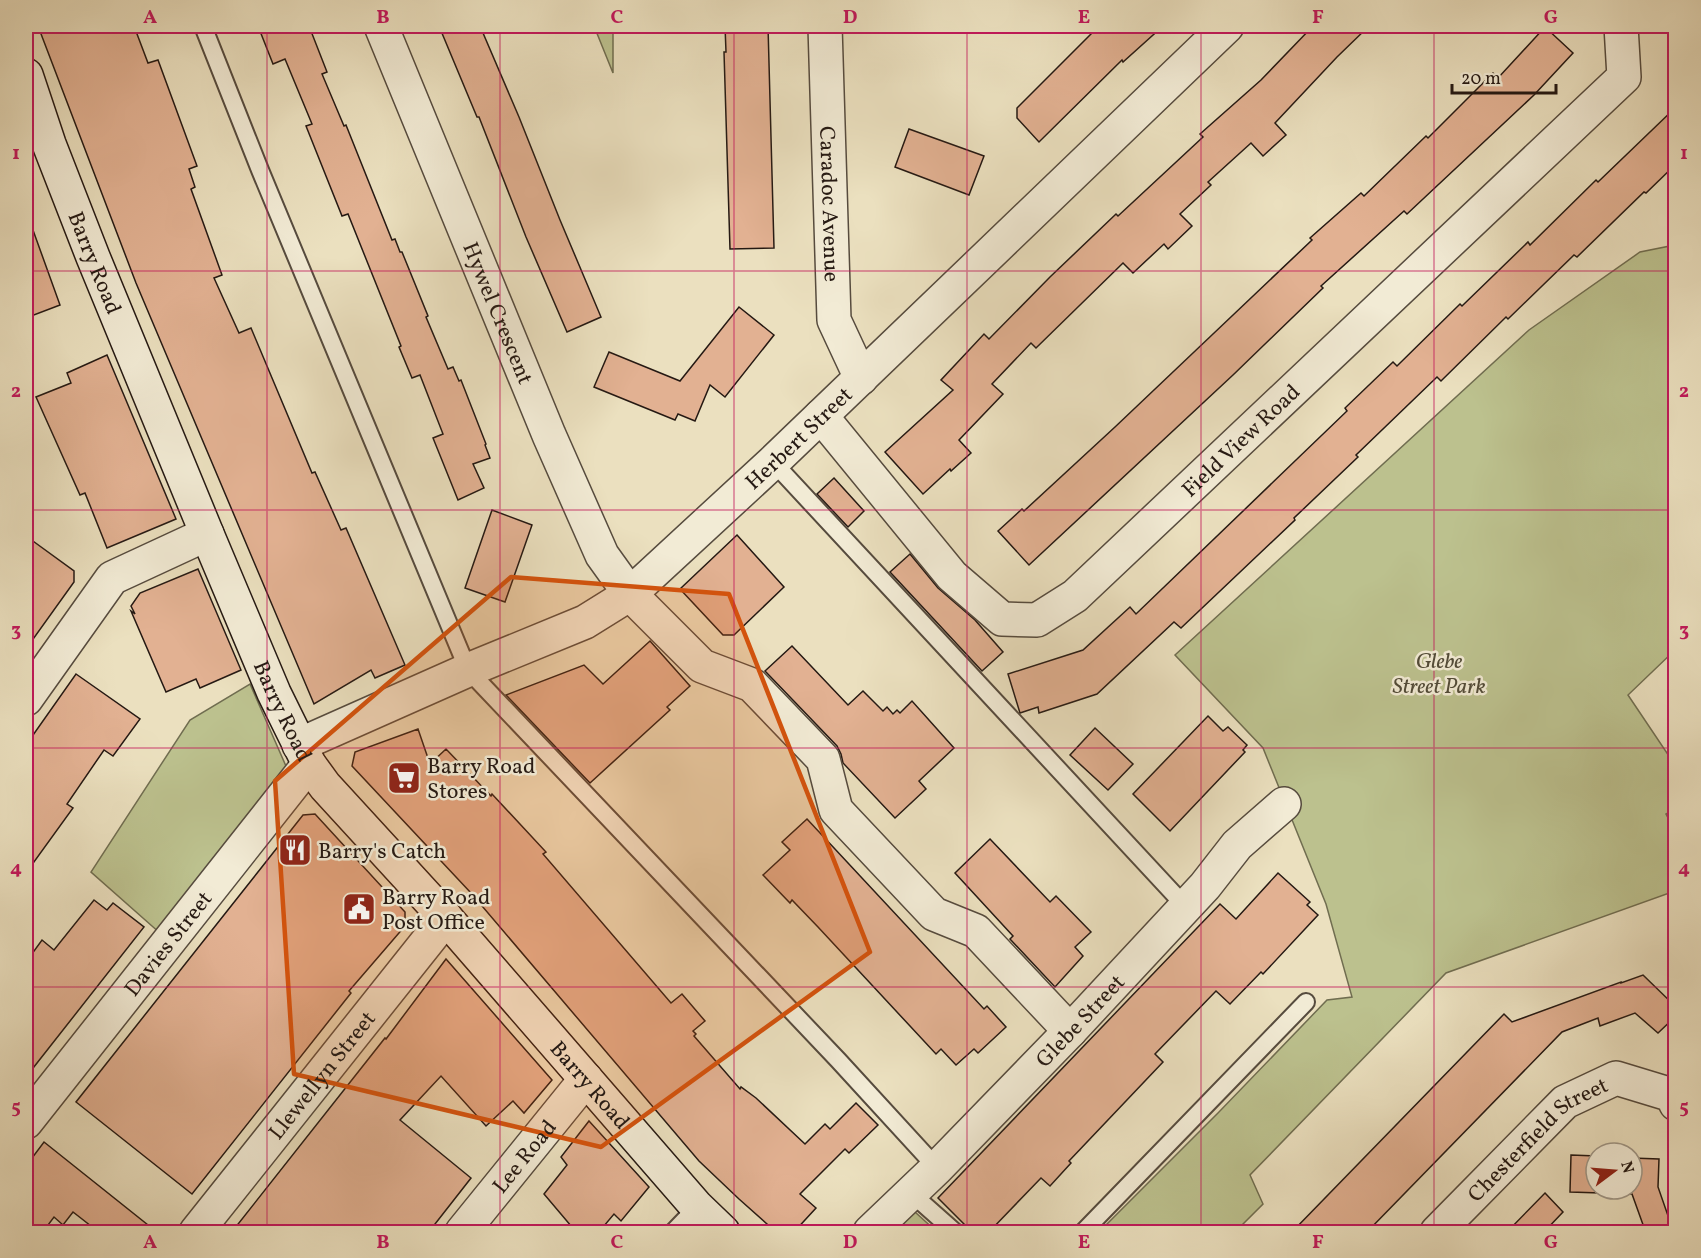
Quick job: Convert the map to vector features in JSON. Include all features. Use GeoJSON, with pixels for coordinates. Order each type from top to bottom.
{"type":"FeatureCollection","features":[{"type":"Feature","properties":{"kind":"street","name":"Hywel Crescent"},"geometry":{"type":"LineString","coordinates":[[381,26],[549,435],[602,555],[630,594],[702,666],[752,685],[823,759],[836,810],[934,914],[976,931],[1070,1031]]}},
{"type":"Feature","properties":{"kind":"street","name":"Caradoc Avenue"},"geometry":{"type":"LineString","coordinates":[[825,26],[834,320],[861,378]]}},
{"type":"Feature","properties":{"kind":"street","name":"Herbert Street"},"geometry":{"type":"LineString","coordinates":[[304,754],[468,670],[585,622],[630,594],[773,462],[1227,26]]}},
{"type":"Feature","properties":{"kind":"street","name":"Field View Road"},"geometry":{"type":"LineString","coordinates":[[821,416],[952,576],[1002,619],[1037,620],[1075,596],[1624,77],[1621,26]]}},
{"type":"Feature","properties":{"kind":"street","name":"Barry Road"},"geometry":{"type":"LineString","coordinates":[[26,75],[49,144],[93,258],[274,693],[304,754],[325,786],[446,918],[697,1207],[723,1233]]}},
{"type":"Feature","properties":{"kind":"street"},"geometry":{"type":"LineString","coordinates":[[26,699],[112,578],[207,534]]}},
{"type":"Feature","properties":{"kind":"street","name":"Davies Street"},"geometry":{"type":"LineString","coordinates":[[26,1122],[304,754]]}},
{"type":"Feature","properties":{"kind":"street","name":"Glebe Street"},"geometry":{"type":"LineString","coordinates":[[870,1233],[937,1168],[1070,1031],[1205,886],[1237,844],[1284,804]]}},
{"type":"Feature","properties":{"kind":"street","name":"Llewellyn Street"},"geometry":{"type":"LineString","coordinates":[[196,1233],[446,918]]}},
{"type":"Feature","properties":{"kind":"street","name":"Chesterfield Street"},"geometry":{"type":"LineString","coordinates":[[1437,1233],[1565,1102],[1616,1078],[1672,1095],[1676,1104]]}},
{"type":"Feature","properties":{"kind":"street","name":"Lee Road"},"geometry":{"type":"LineString","coordinates":[[462,1233],[586,1079]]}},
{"type":"Feature","properties":{"kind":"lane"},"geometry":{"type":"LineString","coordinates":[[204,26],[260,170],[468,670],[838,1060],[937,1168]]}},
{"type":"Feature","properties":{"kind":"lane"},"geometry":{"type":"LineString","coordinates":[[773,462],[1186,907]]}},
{"type":"Feature","properties":{"kind":"lane"},"geometry":{"type":"LineString","coordinates":[[1083,1233],[1306,1002]]}},
{"type":"Feature","properties":{"kind":"lane"},"geometry":{"type":"LineString","coordinates":[[911,1193],[955,1233]]}},
{"type":"Feature","properties":{"kind":"lane"},"geometry":{"type":"LineString","coordinates":[[673,1233],[697,1207]]}},
{"type":"Feature","properties":{"kind":"highlighted area"},"geometry":{"type":"Polygon","coordinates":[[[511,577],[729,594],[870,952],[601,1147],[294,1074],[275,781],[511,577]]]}},
{"type":"Feature","properties":{"kind":"green space"},"geometry":{"type":"Polygon","coordinates":[[[594,26],[613,26],[613,73],[594,26]]]}},
{"type":"Feature","properties":{"kind":"green space","name":"Glebe Street Park"},"geometry":{"type":"Polygon","coordinates":[[[1675,245],[1675,650],[1628,695],[1675,765],[1675,809],[1666,814],[1675,831],[1675,891],[1446,973],[1250,1175],[1263,1204],[1235,1232],[1099,1232],[1327,1000],[1352,997],[1326,904],[1263,748],[1175,655],[1529,330],[1640,252],[1675,245]]]}},
{"type":"Feature","properties":{"kind":"green space"},"geometry":{"type":"Polygon","coordinates":[[[250,684],[289,773],[161,934],[91,872],[190,720],[250,684]]]}},
{"type":"Feature","properties":{"kind":"green space"},"geometry":{"type":"Polygon","coordinates":[[[915,1212],[937,1232],[894,1232],[915,1212]]]}},
{"type":"Feature","properties":{"kind":"building"},"geometry":{"type":"Polygon","coordinates":[[[38,26],[134,26],[148,63],[158,60],[197,166],[189,169],[195,187],[191,189],[222,275],[214,278],[239,333],[251,328],[312,473],[315,472],[341,530],[346,528],[405,665],[375,678],[371,670],[314,704],[136,283],[38,26]]]}},
{"type":"Feature","properties":{"kind":"building"},"geometry":{"type":"Polygon","coordinates":[[[258,26],[309,26],[327,72],[322,74],[344,126],[346,125],[392,240],[395,239],[402,252],[448,369],[453,367],[459,381],[461,380],[490,458],[473,464],[484,488],[458,500],[433,438],[443,434],[420,375],[412,378],[348,214],[342,216],[306,126],[312,124],[285,59],[273,64],[258,26]]]}},
{"type":"Feature","properties":{"kind":"building"},"geometry":{"type":"Polygon","coordinates":[[[439,26],[480,26],[601,317],[567,332],[439,26]]]}},
{"type":"Feature","properties":{"kind":"building"},"geometry":{"type":"Polygon","coordinates":[[[725,26],[768,26],[774,248],[730,249],[725,26]]]}},
{"type":"Feature","properties":{"kind":"building"},"geometry":{"type":"Polygon","coordinates":[[[1099,26],[1163,26],[1123,62],[1122,60],[1039,142],[1017,118],[1017,108],[1099,26]]]}},
{"type":"Feature","properties":{"kind":"building"},"geometry":{"type":"Polygon","coordinates":[[[1313,26],[1369,26],[1275,123],[1286,135],[1263,156],[1251,143],[1208,182],[1211,185],[1180,214],[1192,226],[1168,249],[1164,244],[1133,273],[1123,263],[1036,348],[1031,343],[992,384],[1003,394],[959,440],[971,453],[923,494],[885,452],[953,390],[941,380],[984,334],[989,339],[1116,214],[1118,216],[1203,137],[1200,134],[1261,80],[1313,26]]]}},
{"type":"Feature","properties":{"kind":"building"},"geometry":{"type":"Polygon","coordinates":[[[1545,27],[1573,53],[1534,95],[1407,214],[1404,211],[1321,286],[1323,288],[1233,375],[1029,565],[998,531],[1022,509],[1024,511],[1115,427],[1312,240],[1310,238],[1361,193],[1364,196],[1426,136],[1428,138],[1493,73],[1498,78],[1545,27]]]}},
{"type":"Feature","properties":{"kind":"building"},"geometry":{"type":"Polygon","coordinates":[[[1676,107],[1676,164],[1577,257],[1574,255],[1508,319],[1506,317],[1441,381],[1437,377],[1356,455],[1358,457],[1294,518],[1295,520],[1181,628],[1174,622],[1097,694],[1039,713],[1038,707],[1020,713],[1008,674],[1083,650],[1130,607],[1136,614],[1347,411],[1345,408],[1393,362],[1397,366],[1460,304],[1462,306],[1528,242],[1530,245],[1596,180],[1598,182],[1676,107]]]}},
{"type":"Feature","properties":{"kind":"building"},"geometry":{"type":"Polygon","coordinates":[[[909,129],[984,156],[969,195],[895,167],[909,129]]]}},
{"type":"Feature","properties":{"kind":"building"},"geometry":{"type":"Polygon","coordinates":[[[29,219],[60,305],[26,318],[26,220],[29,219]]]}},
{"type":"Feature","properties":{"kind":"building"},"geometry":{"type":"Polygon","coordinates":[[[739,307],[774,335],[725,397],[710,385],[695,421],[678,414],[675,420],[594,387],[609,352],[680,381],[739,307]]]}},
{"type":"Feature","properties":{"kind":"building"},"geometry":{"type":"Polygon","coordinates":[[[107,355],[176,519],[107,548],[85,493],[80,495],[36,397],[71,383],[67,373],[107,355]]]}},
{"type":"Feature","properties":{"kind":"building"},"geometry":{"type":"Polygon","coordinates":[[[834,478],[864,511],[848,527],[817,494],[834,478]]]}},
{"type":"Feature","properties":{"kind":"building"},"geometry":{"type":"Polygon","coordinates":[[[492,510],[532,525],[505,602],[465,588],[492,510]]]}},
{"type":"Feature","properties":{"kind":"building"},"geometry":{"type":"Polygon","coordinates":[[[737,535],[784,587],[734,635],[723,635],[680,589],[737,535]]]}},
{"type":"Feature","properties":{"kind":"building"},"geometry":{"type":"Polygon","coordinates":[[[26,536],[74,571],[74,582],[26,649],[26,536]]]}},
{"type":"Feature","properties":{"kind":"building"},"geometry":{"type":"Polygon","coordinates":[[[910,554],[938,588],[975,620],[1003,652],[982,671],[890,572],[910,554]]]}},
{"type":"Feature","properties":{"kind":"building"},"geometry":{"type":"Polygon","coordinates":[[[198,569],[241,670],[200,688],[196,679],[166,692],[131,611],[135,614],[131,606],[140,593],[198,569]]]}},
{"type":"Feature","properties":{"kind":"building"},"geometry":{"type":"Polygon","coordinates":[[[650,641],[690,686],[667,707],[670,710],[590,783],[506,695],[584,665],[603,684],[650,641]]]}},
{"type":"Feature","properties":{"kind":"building"},"geometry":{"type":"Polygon","coordinates":[[[792,646],[848,705],[863,691],[883,711],[887,707],[893,714],[897,710],[900,713],[912,701],[954,748],[919,781],[926,789],[895,818],[843,763],[837,746],[765,671],[792,646]]]}},
{"type":"Feature","properties":{"kind":"building"},"geometry":{"type":"Polygon","coordinates":[[[76,674],[140,719],[113,756],[104,750],[67,804],[73,808],[26,873],[26,745],[76,674]]]}},
{"type":"Feature","properties":{"kind":"building"},"geometry":{"type":"Polygon","coordinates":[[[1208,716],[1223,731],[1228,727],[1247,745],[1243,750],[1245,752],[1170,831],[1133,794],[1208,716]]]}},
{"type":"Feature","properties":{"kind":"building"},"geometry":{"type":"Polygon","coordinates":[[[1095,728],[1133,764],[1108,790],[1070,755],[1095,728]]]}},
{"type":"Feature","properties":{"kind":"building"},"geometry":{"type":"Polygon","coordinates":[[[418,729],[430,764],[446,749],[546,852],[543,854],[671,1003],[682,994],[705,1021],[693,1031],[696,1034],[694,1036],[740,1089],[741,1087],[756,1098],[805,1144],[825,1124],[830,1129],[856,1103],[878,1125],[849,1153],[845,1149],[800,1194],[816,1208],[793,1233],[777,1233],[699,1161],[471,893],[352,766],[355,752],[418,729]]]}},
{"type":"Feature","properties":{"kind":"building"},"geometry":{"type":"Polygon","coordinates":[[[315,814],[405,912],[405,926],[349,991],[351,993],[192,1194],[76,1102],[303,815],[315,814]]]}},
{"type":"Feature","properties":{"kind":"building"},"geometry":{"type":"Polygon","coordinates":[[[807,819],[984,1009],[987,1006],[1006,1027],[978,1053],[974,1049],[956,1065],[941,1049],[936,1054],[792,900],[790,903],[763,875],[790,850],[782,842],[807,819]]]}},
{"type":"Feature","properties":{"kind":"building"},"geometry":{"type":"Polygon","coordinates":[[[990,839],[1050,902],[1056,896],[1091,932],[1075,947],[1083,956],[1055,987],[1010,939],[1013,936],[955,873],[990,839]]]}},
{"type":"Feature","properties":{"kind":"building"},"geometry":{"type":"Polygon","coordinates":[[[1278,873],[1310,902],[1307,905],[1318,915],[1263,974],[1261,972],[1230,1004],[1216,991],[1155,1054],[1163,1062],[1069,1161],[1071,1163],[1050,1186],[1041,1178],[988,1233],[973,1233],[938,1198],[1220,904],[1236,919],[1278,873]]]}},
{"type":"Feature","properties":{"kind":"building"},"geometry":{"type":"Polygon","coordinates":[[[94,900],[107,910],[113,903],[144,927],[26,1077],[26,962],[42,940],[54,950],[94,900]]]}},
{"type":"Feature","properties":{"kind":"building"},"geometry":{"type":"Polygon","coordinates":[[[446,959],[552,1080],[524,1113],[513,1101],[486,1126],[441,1076],[400,1120],[471,1178],[428,1233],[231,1233],[386,1039],[446,959]]]}},
{"type":"Feature","properties":{"kind":"building"},"geometry":{"type":"Polygon","coordinates":[[[1643,975],[1676,1007],[1676,1016],[1658,1033],[1635,1013],[1600,1026],[1598,1018],[1562,1032],[1366,1233],[1291,1233],[1504,1014],[1512,1022],[1643,975]]]}},
{"type":"Feature","properties":{"kind":"building"},"geometry":{"type":"Polygon","coordinates":[[[589,1121],[649,1187],[621,1221],[614,1214],[598,1233],[577,1233],[544,1194],[567,1165],[561,1157],[589,1121]]]}},
{"type":"Feature","properties":{"kind":"building"},"geometry":{"type":"Polygon","coordinates":[[[44,1142],[158,1233],[100,1233],[73,1212],[63,1225],[54,1217],[42,1233],[26,1233],[26,1166],[44,1142]]]}},
{"type":"Feature","properties":{"kind":"building"},"geometry":{"type":"Polygon","coordinates":[[[1571,1155],[1584,1156],[1584,1192],[1570,1192],[1571,1155]]]}},
{"type":"Feature","properties":{"kind":"building"},"geometry":{"type":"Polygon","coordinates":[[[1644,1158],[1659,1159],[1658,1187],[1674,1233],[1646,1233],[1635,1201],[1644,1201],[1644,1158]]]}},
{"type":"Feature","properties":{"kind":"building"},"geometry":{"type":"Polygon","coordinates":[[[1545,1193],[1563,1212],[1543,1233],[1506,1233],[1545,1193]]]}},
{"type":"Feature","properties":{"kind":"place","name":"Barry Road Stores"},"geometry":{"type":"Point","coordinates":[404,778]}},
{"type":"Feature","properties":{"kind":"place","name":"Barry's Catch"},"geometry":{"type":"Point","coordinates":[295,850]}},
{"type":"Feature","properties":{"kind":"place","name":"Barry Road Post Office"},"geometry":{"type":"Point","coordinates":[359,909]}}]}
